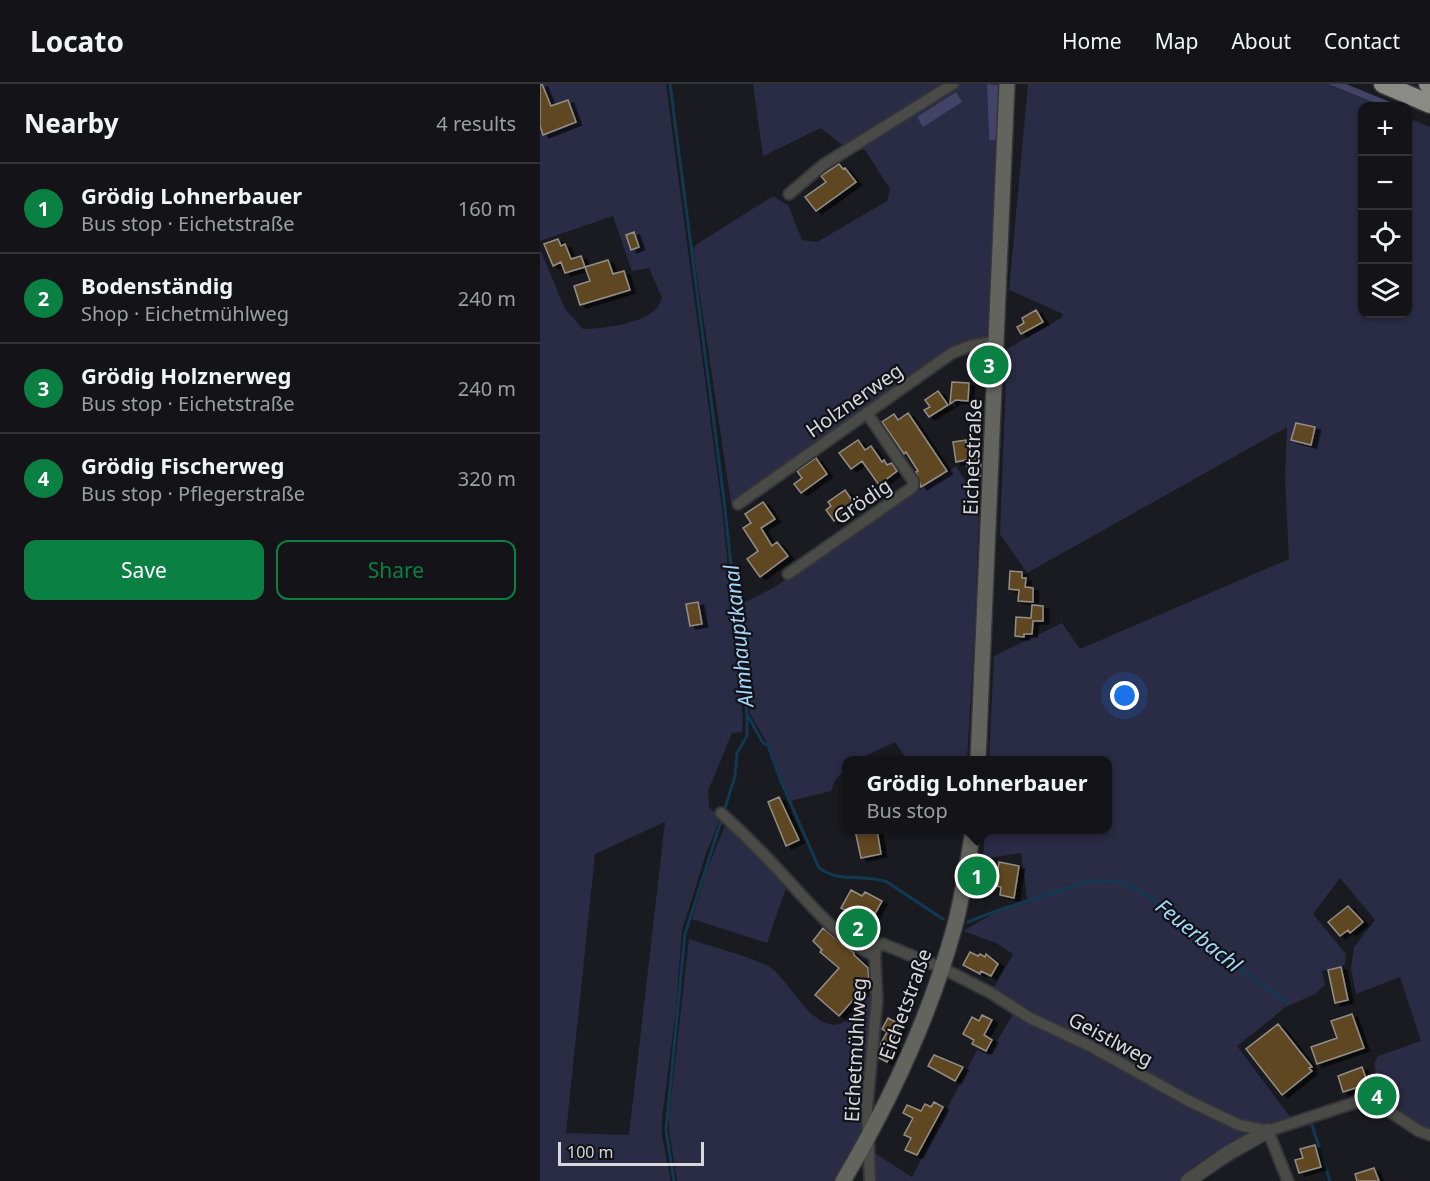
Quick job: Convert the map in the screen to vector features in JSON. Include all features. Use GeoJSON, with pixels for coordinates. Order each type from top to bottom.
{"type":"FeatureCollection","features":[{"type":"Feature","properties":{"kind":"highway"},"geometry":{"type":"LineString","coordinates":[[1383,84],[1430,104]]}},
{"type":"Feature","properties":{"kind":"main road","name":"Eichetstraße"},"geometry":{"type":"LineString","coordinates":[[978,756],[1007,84]]}},
{"type":"Feature","properties":{"kind":"main road","name":"Eichetstraße"},"geometry":{"type":"LineString","coordinates":[[843,1181],[869,1137],[911,1053],[956,923],[972,834]]}},
{"type":"Feature","properties":{"kind":"street"},"geometry":{"type":"LineString","coordinates":[[789,194],[823,165],[953,84]]}},
{"type":"Feature","properties":{"kind":"street","name":"Holznerweg"},"geometry":{"type":"LineString","coordinates":[[738,504],[952,353],[970,346],[997,341]]}},
{"type":"Feature","properties":{"kind":"street","name":"Grödig"},"geometry":{"type":"LineString","coordinates":[[788,574],[912,487],[913,482],[867,413]]}},
{"type":"Feature","properties":{"kind":"street","name":"Eichetmühlweg"},"geometry":{"type":"LineString","coordinates":[[724,816],[826,922],[861,950],[875,956]]}},
{"type":"Feature","properties":{"kind":"street","name":"Eichetmühlweg"},"geometry":{"type":"LineString","coordinates":[[870,1181],[867,1106],[877,1000],[876,947],[883,944],[942,968]]}},
{"type":"Feature","properties":{"kind":"street","name":"Geistlweg"},"geometry":{"type":"LineString","coordinates":[[942,968],[991,993],[1030,1018],[1090,1046],[1187,1100],[1239,1125],[1268,1131]]}},
{"type":"Feature","properties":{"kind":"street"},"geometry":{"type":"LineString","coordinates":[[1188,1181],[1268,1131],[1369,1098],[1419,1131],[1430,1135]]}},
{"type":"Feature","properties":{"kind":"street"},"geometry":{"type":"LineString","coordinates":[[1268,1131],[1288,1181]]}},
{"type":"Feature","properties":{"kind":"shaded area"},"geometry":{"type":"Polygon","coordinates":[[[540,84],[666,84],[722,508],[743,720],[742,732],[732,733],[708,791],[709,807],[720,818],[682,930],[676,1009],[662,1119],[662,1136],[671,1181],[540,1181],[540,249],[565,309],[583,329],[611,327],[639,319],[656,309],[662,298],[649,268],[632,271],[613,216],[540,241],[540,84]],[[665,822],[595,854],[566,1133],[629,1135],[665,822]]]}},
{"type":"Feature","properties":{"kind":"shaded area"},"geometry":{"type":"Polygon","coordinates":[[[753,84],[987,84],[989,139],[998,140],[990,331],[981,340],[959,346],[731,503],[693,249],[697,244],[773,196],[788,205],[802,240],[817,242],[887,201],[890,189],[865,150],[843,146],[821,128],[763,156],[753,84]]]}},
{"type":"Feature","properties":{"kind":"shaded area"},"geometry":{"type":"Polygon","coordinates":[[[987,84],[1000,85],[998,140],[989,140],[987,84]]]}},
{"type":"Feature","properties":{"kind":"shaded area"},"geometry":{"type":"Polygon","coordinates":[[[1028,84],[1327,84],[1371,102],[1358,102],[1358,318],[1412,318],[1412,120],[1430,127],[1430,1141],[1383,1111],[1374,1064],[1378,1056],[1421,1041],[1400,977],[1356,994],[1351,969],[1354,947],[1375,920],[1340,878],[1313,914],[1346,954],[1345,965],[1322,971],[1325,985],[1315,994],[1286,1007],[1237,1046],[1296,1125],[1279,1133],[1202,1181],[874,1181],[873,1152],[912,1177],[977,1050],[989,1055],[1017,1007],[992,991],[1013,954],[996,943],[963,931],[1001,909],[1027,899],[1021,853],[983,859],[985,834],[1112,834],[1112,756],[989,756],[994,656],[1062,623],[1080,649],[1289,559],[1285,478],[1287,427],[1027,573],[1000,534],[1007,349],[1061,318],[1063,314],[1009,290],[1028,84]]]}},
{"type":"Feature","properties":{"kind":"shaded area"},"geometry":{"type":"Polygon","coordinates":[[[1328,84],[1346,84],[1390,102],[1372,102],[1328,84]]]}},
{"type":"Feature","properties":{"kind":"shaded area"},"geometry":{"type":"Polygon","coordinates":[[[956,92],[962,102],[923,127],[917,117],[956,92]]]}},
{"type":"Feature","properties":{"kind":"shaded area"},"geometry":{"type":"Polygon","coordinates":[[[956,466],[979,504],[967,756],[904,756],[895,742],[865,756],[842,756],[842,773],[835,780],[831,791],[790,801],[769,746],[750,714],[739,605],[773,588],[956,466]]]}},
{"type":"Feature","properties":{"kind":"shaded area"},"geometry":{"type":"Polygon","coordinates":[[[726,823],[787,885],[767,943],[692,919],[707,870],[726,823]]]}},
{"type":"Feature","properties":{"kind":"shaded area"},"geometry":{"type":"Polygon","coordinates":[[[689,939],[768,966],[821,1021],[831,1024],[842,1023],[853,1015],[868,997],[873,998],[863,1136],[837,1181],[677,1181],[669,1131],[669,1114],[689,939]]]}},
{"type":"Feature","properties":{"kind":"building"},"geometry":{"type":"Polygon","coordinates":[[[540,84],[551,106],[568,100],[576,122],[543,135],[540,126],[540,84]]]}},
{"type":"Feature","properties":{"kind":"building"},"geometry":{"type":"Polygon","coordinates":[[[839,164],[856,182],[816,211],[805,197],[826,182],[821,176],[839,164]]]}},
{"type":"Feature","properties":{"kind":"building"},"geometry":{"type":"Polygon","coordinates":[[[634,232],[639,247],[631,250],[626,235],[634,232]]]}},
{"type":"Feature","properties":{"kind":"building"},"geometry":{"type":"Polygon","coordinates":[[[558,239],[561,246],[565,244],[571,259],[581,256],[585,267],[565,273],[561,262],[553,266],[544,244],[558,239]]]}},
{"type":"Feature","properties":{"kind":"building"},"geometry":{"type":"Polygon","coordinates":[[[608,260],[613,274],[624,271],[630,290],[580,305],[574,286],[590,281],[585,267],[608,260]]]}},
{"type":"Feature","properties":{"kind":"building"},"geometry":{"type":"Polygon","coordinates":[[[1036,310],[1043,322],[1021,334],[1017,327],[1024,323],[1022,318],[1036,310]]]}},
{"type":"Feature","properties":{"kind":"building"},"geometry":{"type":"Polygon","coordinates":[[[952,382],[969,383],[968,401],[956,400],[950,404],[952,382]]]}},
{"type":"Feature","properties":{"kind":"building"},"geometry":{"type":"Polygon","coordinates":[[[938,391],[948,405],[929,417],[924,410],[930,407],[925,400],[938,391]]]}},
{"type":"Feature","properties":{"kind":"building"},"geometry":{"type":"Polygon","coordinates":[[[908,413],[947,471],[921,487],[916,472],[918,471],[882,422],[894,414],[898,420],[908,413]]]}},
{"type":"Feature","properties":{"kind":"building"},"geometry":{"type":"Polygon","coordinates":[[[1296,423],[1315,427],[1311,445],[1291,440],[1296,423]]]}},
{"type":"Feature","properties":{"kind":"building"},"geometry":{"type":"Polygon","coordinates":[[[858,440],[865,450],[871,446],[882,462],[884,460],[887,465],[892,463],[897,471],[879,485],[862,461],[851,469],[839,453],[858,440]]]}},
{"type":"Feature","properties":{"kind":"building"},"geometry":{"type":"Polygon","coordinates":[[[966,440],[966,445],[974,444],[977,464],[967,466],[966,460],[956,462],[953,442],[966,440]]]}},
{"type":"Feature","properties":{"kind":"building"},"geometry":{"type":"Polygon","coordinates":[[[816,458],[827,474],[801,493],[794,484],[802,478],[797,471],[816,458]]]}},
{"type":"Feature","properties":{"kind":"building"},"geometry":{"type":"Polygon","coordinates":[[[981,464],[980,476],[972,477],[970,465],[981,464]]]}},
{"type":"Feature","properties":{"kind":"building"},"geometry":{"type":"Polygon","coordinates":[[[845,490],[856,506],[834,521],[826,510],[831,506],[828,502],[845,490]]]}},
{"type":"Feature","properties":{"kind":"building"},"geometry":{"type":"Polygon","coordinates":[[[763,502],[775,519],[761,528],[772,546],[777,542],[788,556],[760,577],[747,559],[758,551],[743,528],[751,523],[745,514],[763,502]]]}},
{"type":"Feature","properties":{"kind":"building"},"geometry":{"type":"Polygon","coordinates":[[[1010,571],[1022,572],[1022,578],[1026,578],[1025,587],[1033,588],[1033,602],[1018,601],[1019,590],[1009,589],[1010,571]]]}},
{"type":"Feature","properties":{"kind":"building"},"geometry":{"type":"Polygon","coordinates":[[[698,602],[702,624],[690,626],[686,604],[698,602]]]}},
{"type":"Feature","properties":{"kind":"building"},"geometry":{"type":"Polygon","coordinates":[[[1032,605],[1043,606],[1043,621],[1033,621],[1032,634],[1024,634],[1024,637],[1015,636],[1016,617],[1031,618],[1032,605]]]}},
{"type":"Feature","properties":{"kind":"building"},"geometry":{"type":"Polygon","coordinates":[[[779,797],[799,840],[786,846],[768,802],[779,797]]]}},
{"type":"Feature","properties":{"kind":"building"},"geometry":{"type":"Polygon","coordinates":[[[856,834],[878,834],[881,854],[861,858],[856,834]]]}},
{"type":"Feature","properties":{"kind":"building"},"geometry":{"type":"Polygon","coordinates":[[[999,862],[1019,866],[1014,898],[1000,895],[1001,887],[996,886],[999,862]]]}},
{"type":"Feature","properties":{"kind":"building"},"geometry":{"type":"Polygon","coordinates":[[[851,890],[862,896],[865,892],[882,901],[861,939],[845,927],[852,914],[841,908],[851,890]]]}},
{"type":"Feature","properties":{"kind":"building"},"geometry":{"type":"Polygon","coordinates":[[[1348,906],[1363,922],[1350,933],[1348,930],[1340,936],[1328,922],[1348,906]]]}},
{"type":"Feature","properties":{"kind":"building"},"geometry":{"type":"Polygon","coordinates":[[[823,928],[854,953],[868,968],[869,982],[839,1016],[815,995],[839,968],[820,952],[822,950],[813,941],[823,928]]]}},
{"type":"Feature","properties":{"kind":"building"},"geometry":{"type":"Polygon","coordinates":[[[970,952],[985,957],[986,954],[998,964],[991,976],[981,971],[980,974],[963,965],[970,952]]]}},
{"type":"Feature","properties":{"kind":"building"},"geometry":{"type":"Polygon","coordinates":[[[1341,967],[1348,1000],[1335,1003],[1328,970],[1341,967]]]}},
{"type":"Feature","properties":{"kind":"building"},"geometry":{"type":"Polygon","coordinates":[[[1352,1014],[1364,1048],[1317,1064],[1311,1047],[1337,1038],[1331,1021],[1352,1014]]]}},
{"type":"Feature","properties":{"kind":"building"},"geometry":{"type":"Polygon","coordinates":[[[982,1015],[992,1020],[984,1035],[992,1040],[986,1051],[972,1044],[974,1040],[963,1034],[972,1017],[979,1021],[982,1015]]]}},
{"type":"Feature","properties":{"kind":"building"},"geometry":{"type":"Polygon","coordinates":[[[888,1018],[901,1025],[891,1043],[896,1046],[887,1062],[879,1058],[880,1045],[887,1032],[882,1029],[888,1018]]]}},
{"type":"Feature","properties":{"kind":"building"},"geometry":{"type":"Polygon","coordinates":[[[1278,1024],[1312,1067],[1309,1068],[1312,1071],[1282,1095],[1246,1049],[1278,1024]]]}},
{"type":"Feature","properties":{"kind":"building"},"geometry":{"type":"Polygon","coordinates":[[[934,1055],[963,1067],[955,1081],[928,1066],[934,1055]]]}},
{"type":"Feature","properties":{"kind":"building"},"geometry":{"type":"Polygon","coordinates":[[[1362,1067],[1368,1084],[1343,1092],[1338,1076],[1362,1067]]]}},
{"type":"Feature","properties":{"kind":"building"},"geometry":{"type":"Polygon","coordinates":[[[934,1102],[943,1107],[917,1155],[905,1150],[911,1138],[904,1135],[913,1118],[903,1113],[907,1105],[921,1111],[925,1104],[931,1107],[934,1102]]]}},
{"type":"Feature","properties":{"kind":"building"},"geometry":{"type":"Polygon","coordinates":[[[1315,1145],[1321,1167],[1299,1173],[1295,1160],[1303,1158],[1300,1149],[1315,1145]]]}},
{"type":"Feature","properties":{"kind":"building"},"geometry":{"type":"Polygon","coordinates":[[[1374,1168],[1379,1181],[1357,1181],[1355,1174],[1374,1168]]]}},
{"type":"Feature","properties":{"kind":"waterway","name":"Almhauptkanal"},"geometry":{"type":"LineString","coordinates":[[670,84],[724,500],[747,715],[747,736],[737,753],[735,776],[724,811]]}},
{"type":"Feature","properties":{"kind":"waterway","name":"Feuerbachl"},"geometry":{"type":"LineString","coordinates":[[748,716],[763,743],[768,745],[780,779],[819,868],[836,876],[870,878],[887,882],[943,919]]}},
{"type":"Feature","properties":{"kind":"waterway","name":"Almhauptkanal"},"geometry":{"type":"LineString","coordinates":[[674,1181],[666,1130],[685,934],[722,818]]}},
{"type":"Feature","properties":{"kind":"waterway","name":"Feuerbachl"},"geometry":{"type":"LineString","coordinates":[[968,922],[1083,883],[1108,881],[1123,884],[1163,906],[1209,946],[1287,1003]]}},
{"type":"Feature","properties":{"kind":"waterway","name":"Feuerbachl"},"geometry":{"type":"LineString","coordinates":[[1312,1125],[1330,1181]]}},
{"type":"Feature","properties":{"kind":"place","name":"Grödig Holznerweg"},"geometry":{"type":"Point","coordinates":[989,365]}},
{"type":"Feature","properties":{"kind":"place","name":"Grödig Lohnerbauer"},"geometry":{"type":"Point","coordinates":[977,876]}},
{"type":"Feature","properties":{"kind":"place","name":"Bodenständig"},"geometry":{"type":"Point","coordinates":[858,928]}},
{"type":"Feature","properties":{"kind":"place","name":"Grödig Fischerweg"},"geometry":{"type":"Point","coordinates":[1377,1096]}}]}
